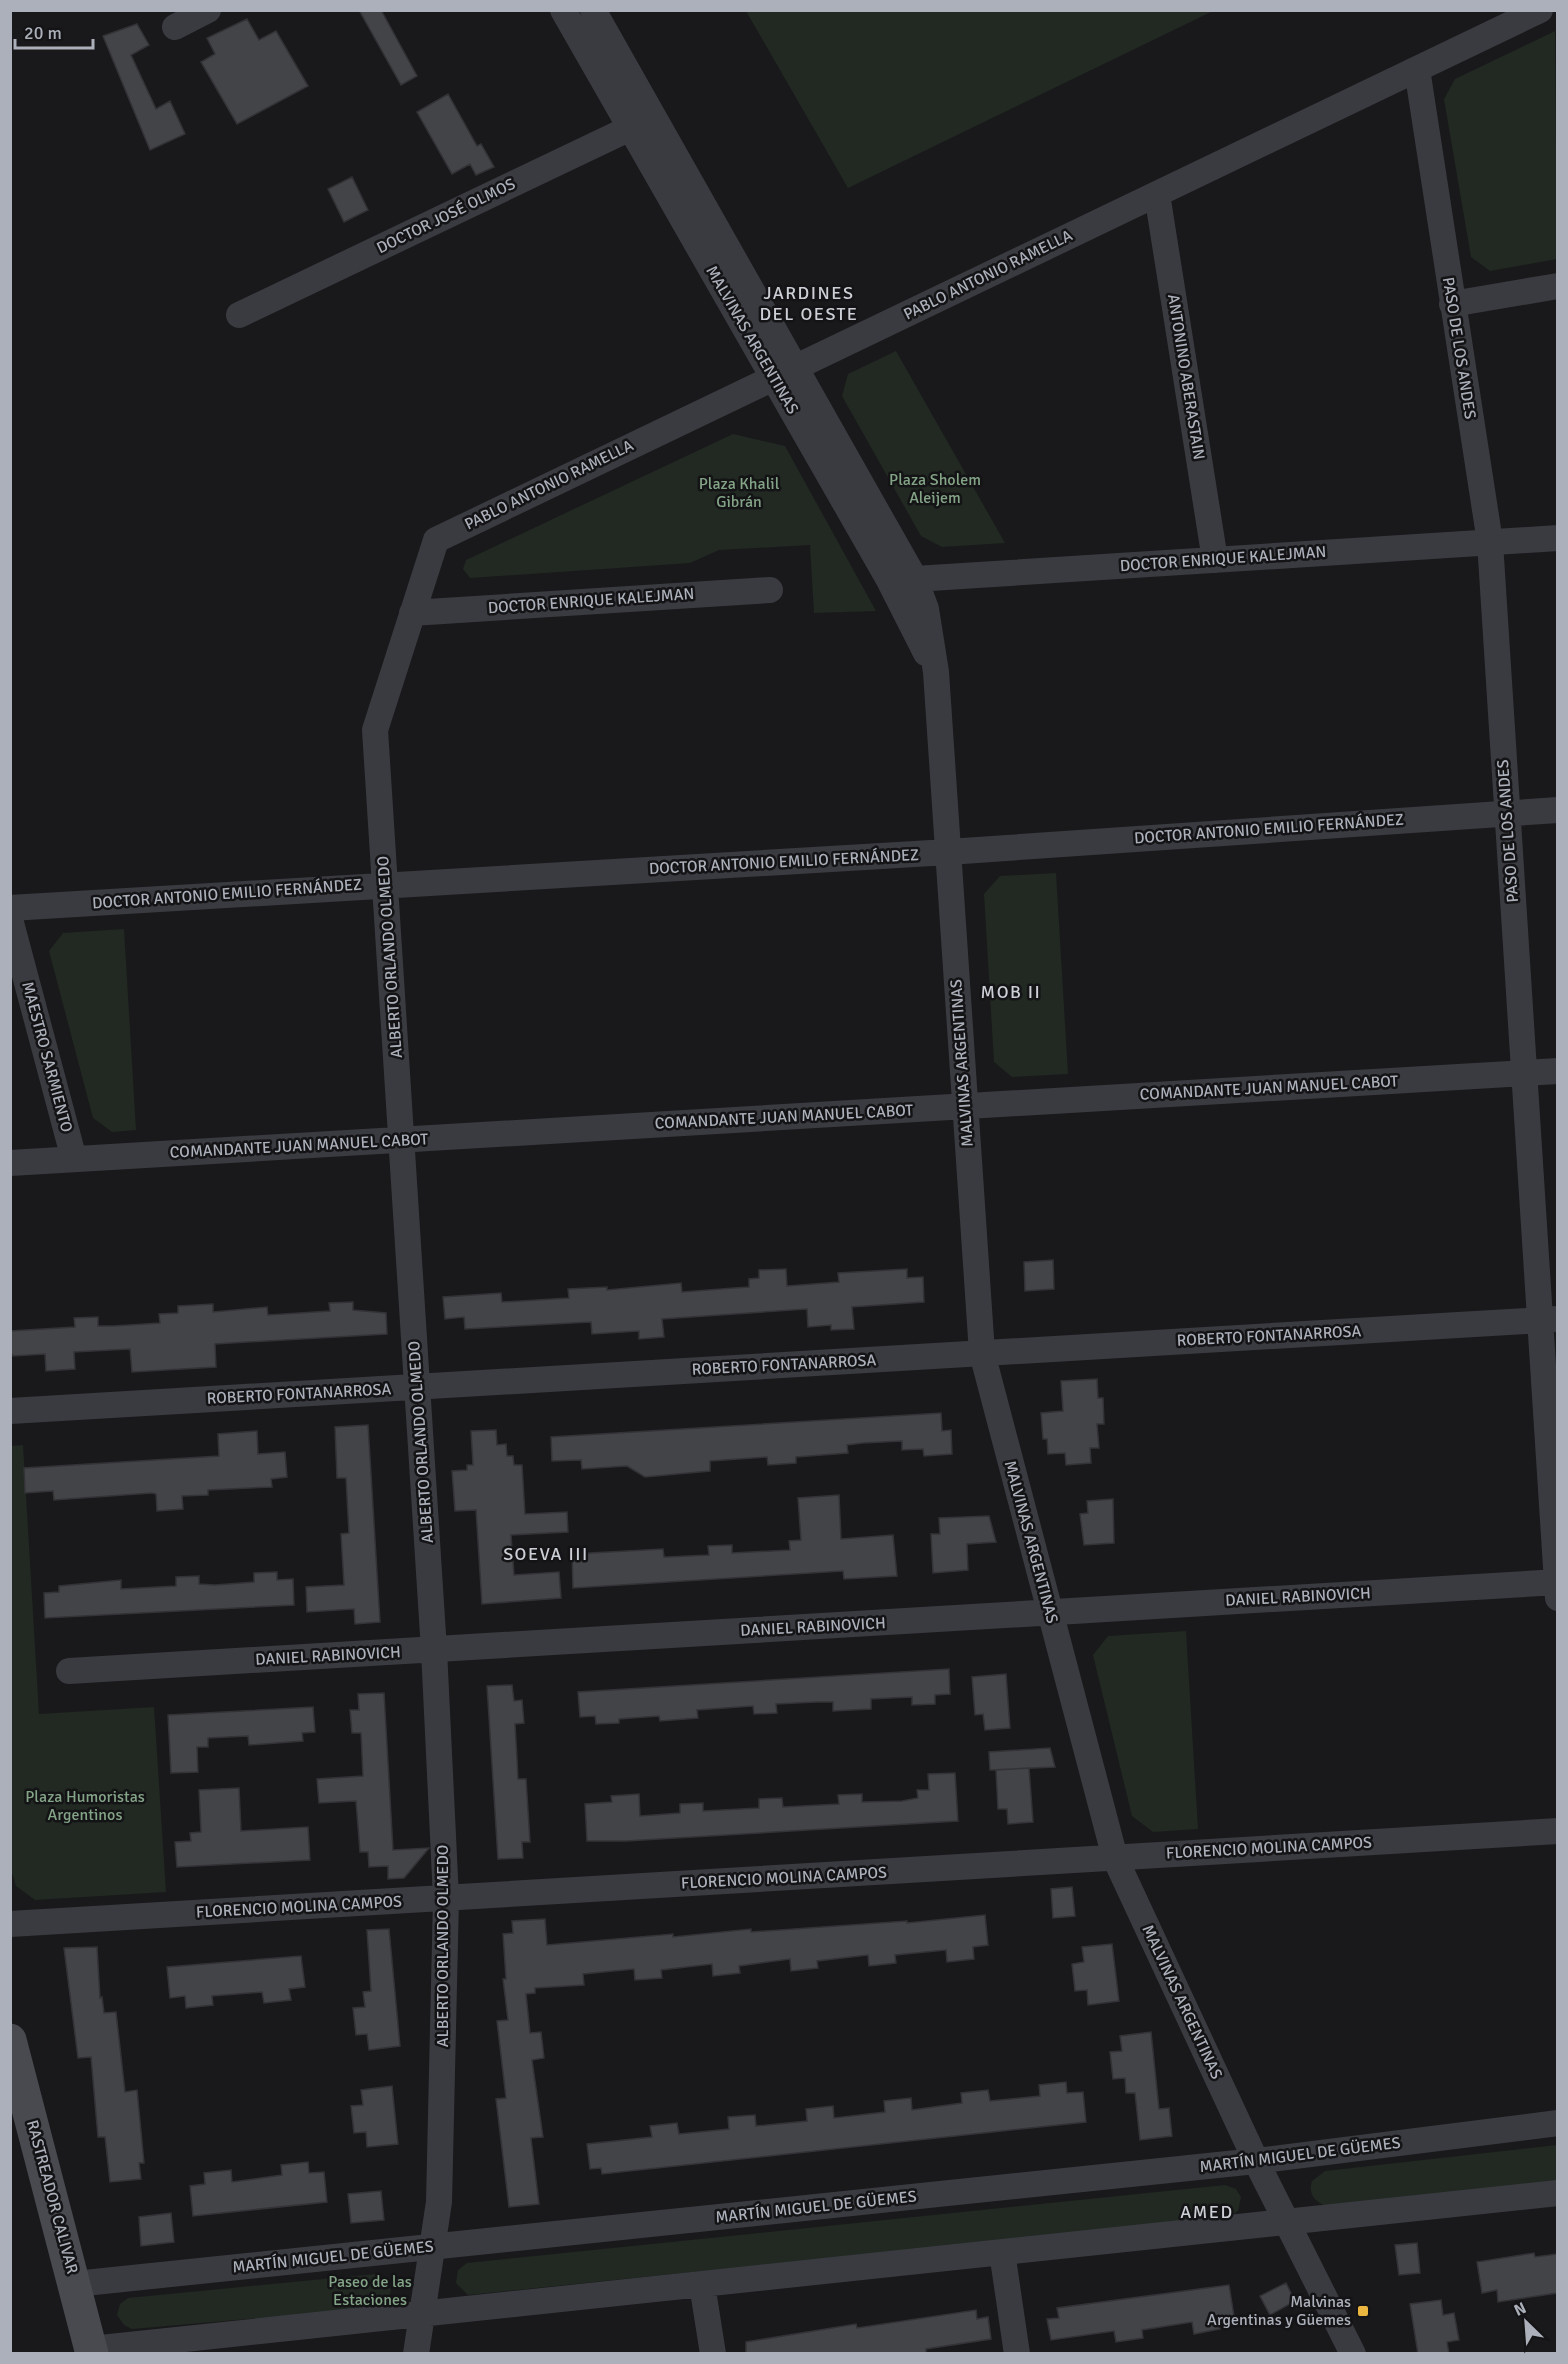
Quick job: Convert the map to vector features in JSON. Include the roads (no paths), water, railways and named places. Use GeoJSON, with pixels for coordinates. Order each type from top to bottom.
{"type":"FeatureCollection","features":[{"type":"Feature","properties":{"kind":"main road","name":"RASTREADOR CALIVAR"},"geometry":{"type":"LineString","coordinates":[[10,2040],[92,2351]]}},
{"type":"Feature","properties":{"kind":"street"},"geometry":{"type":"LineString","coordinates":[[175,27],[208,10]]}},
{"type":"Feature","properties":{"kind":"street","name":"MALVINAS ARGENTINAS"},"geometry":{"type":"LineString","coordinates":[[563,10],[630,127],[915,579],[926,609],[936,672],[982,1353],[1115,1858],[1256,2161],[1353,2354]]}},
{"type":"Feature","properties":{"kind":"street","name":"MALVINAS ARGENTINAS"},"geometry":{"type":"LineString","coordinates":[[593,10],[653,117],[936,672]]}},
{"type":"Feature","properties":{"kind":"street","name":"PABLO ANTONIO RAMELLA"},"geometry":{"type":"LineString","coordinates":[[436,540],[1540,10]]}},
{"type":"Feature","properties":{"kind":"street","name":"PASO DE LOS ANDES"},"geometry":{"type":"LineString","coordinates":[[1417,69],[1490,542],[1524,1073],[1549,1320],[1557,1588]]}},
{"type":"Feature","properties":{"kind":"street","name":"DOCTOR JOSÉ OLMOS"},"geometry":{"type":"LineString","coordinates":[[239,315],[653,117]]}},
{"type":"Feature","properties":{"kind":"street","name":"ANTONINO ABERASTAIN"},"geometry":{"type":"LineString","coordinates":[[1157,194],[1215,560]]}},
{"type":"Feature","properties":{"kind":"street"},"geometry":{"type":"LineString","coordinates":[[1452,304],[1557,286]]}},
{"type":"Feature","properties":{"kind":"street","name":"DOCTOR ENRIQUE KALEJMAN"},"geometry":{"type":"LineString","coordinates":[[889,580],[1557,538]]}},
{"type":"Feature","properties":{"kind":"street","name":"ALBERTO ORLANDO OLMEDO"},"geometry":{"type":"LineString","coordinates":[[416,2354],[439,2202],[446,1898],[434,1650],[375,730],[436,540]]}},
{"type":"Feature","properties":{"kind":"street","name":"DOCTOR ENRIQUE KALEJMAN"},"geometry":{"type":"LineString","coordinates":[[412,613],[770,590]]}},
{"type":"Feature","properties":{"kind":"street","name":"DOCTOR ANTONIO EMILIO FERNÁNDEZ"},"geometry":{"type":"LineString","coordinates":[[10,908],[948,852],[1557,810]]}},
{"type":"Feature","properties":{"kind":"street","name":"MAESTRO SARMIENTO"},"geometry":{"type":"LineString","coordinates":[[10,919],[74,1159]]}},
{"type":"Feature","properties":{"kind":"street","name":"COMANDANTE JUAN MANUEL CABOT"},"geometry":{"type":"LineString","coordinates":[[10,1163],[1557,1071]]}},
{"type":"Feature","properties":{"kind":"street","name":"ROBERTO FONTANARROSA"},"geometry":{"type":"LineString","coordinates":[[10,1411],[1549,1320]]}},
{"type":"Feature","properties":{"kind":"street","name":"DANIEL RABINOVICH"},"geometry":{"type":"LineString","coordinates":[[69,1671],[1050,1612],[1557,1588]]}},
{"type":"Feature","properties":{"kind":"street","name":"FLORENCIO MOLINA CAMPOS"},"geometry":{"type":"LineString","coordinates":[[10,1924],[1557,1831]]}},
{"type":"Feature","properties":{"kind":"street","name":"MARTÍN MIGUEL DE GÜEMES"},"geometry":{"type":"LineString","coordinates":[[75,2284],[1256,2161],[1557,2123]]}},
{"type":"Feature","properties":{"kind":"street"},"geometry":{"type":"LineString","coordinates":[[92,2351],[1557,2193]]}},
{"type":"Feature","properties":{"kind":"street"},"geometry":{"type":"LineString","coordinates":[[1002,2252],[1017,2354]]}},
{"type":"Feature","properties":{"kind":"street"},"geometry":{"type":"LineString","coordinates":[[702,2284],[713,2354]]}},
{"type":"Feature","properties":{"kind":"place","name":"Malvinas Argentinas y Güemes"},"geometry":{"type":"Point","coordinates":[1363,2311]}},
{"type":"Feature","properties":{"kind":"district","name":"JARDINES DEL OESTE"},"geometry":{"type":"Point","coordinates":[809,303]}},
{"type":"Feature","properties":{"kind":"district","name":"MOB II"},"geometry":{"type":"Point","coordinates":[1011,992]}},
{"type":"Feature","properties":{"kind":"district","name":"SOEVA III"},"geometry":{"type":"Point","coordinates":[546,1554]}},
{"type":"Feature","properties":{"kind":"district","name":"AMED"},"geometry":{"type":"Point","coordinates":[1207,2212]}},
{"type":"Feature","properties":{"kind":"park label","name":"Plaza Sholem Aleijem"},"geometry":{"type":"Point","coordinates":[935,489]}},
{"type":"Feature","properties":{"kind":"park label","name":"Plaza Khalil Gibrán"},"geometry":{"type":"Point","coordinates":[739,493]}},
{"type":"Feature","properties":{"kind":"park label","name":"Plaza Humoristas Argentinos"},"geometry":{"type":"Point","coordinates":[85,1806]}},
{"type":"Feature","properties":{"kind":"park label","name":"Paseo de las Estaciones"},"geometry":{"type":"Point","coordinates":[370,2291]}}]}
